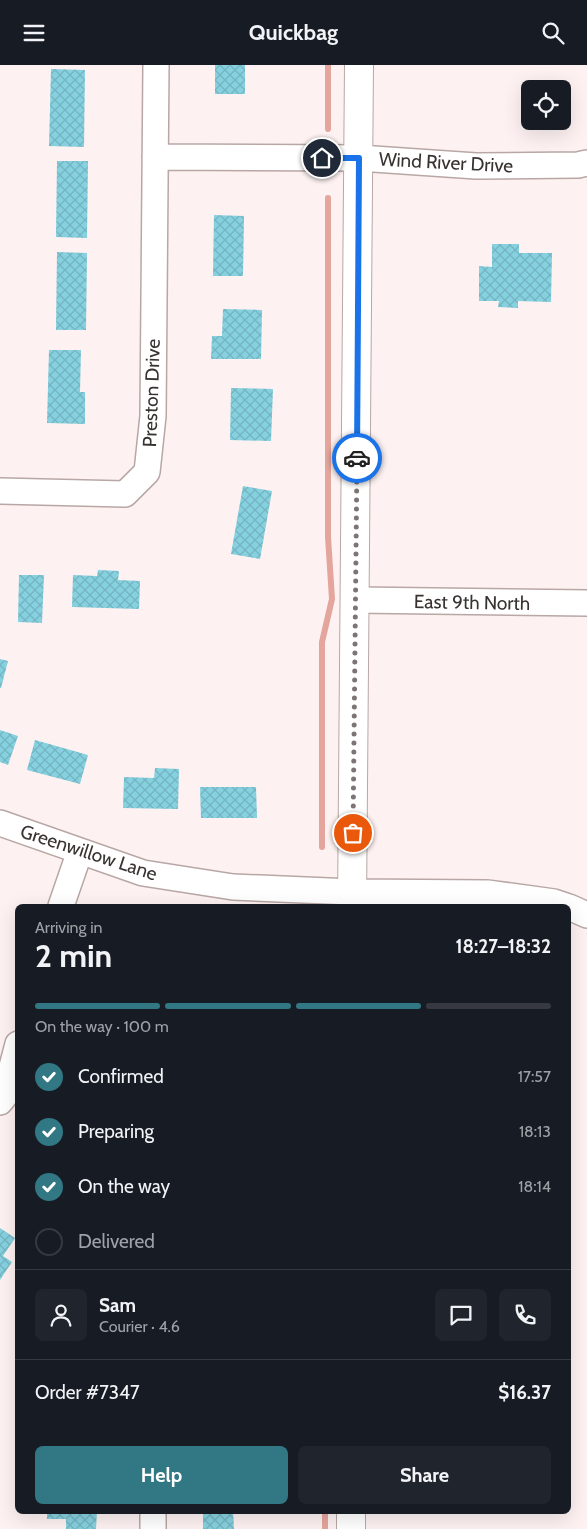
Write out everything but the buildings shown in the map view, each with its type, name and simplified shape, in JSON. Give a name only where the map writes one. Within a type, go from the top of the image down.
[{"type":"main road","points":[[352,899],[359,65]]},
{"type":"main road","points":[[351,1514],[351,1529]]},
{"type":"street","name":"Preston Drive","points":[[0,491],[125,494],[147,472],[153,416],[156,65]]},
{"type":"street","name":"Wind River Drive","points":[[155,157],[359,158],[476,166],[578,165],[587,163]]},
{"type":"street","name":"East 9th North","points":[[356,600],[587,603]]},
{"type":"street","name":"Greenwillow Lane","points":[[0,823],[143,873],[233,887],[352,899],[488,893],[559,904]]},
{"type":"street","points":[[62,904],[80,851]]},
{"type":"street","name":"Greenwillow Lane","points":[[571,909],[587,915]]},
{"type":"street","points":[[7,1100],[15,1059]]},
{"type":"street","points":[[153,1514],[153,1529]]},
{"type":"waterway","points":[[328,65],[328,129]]},
{"type":"waterway","points":[[322,847],[322,642],[332,599],[328,537],[328,198]]},
{"type":"waterway","points":[[325,1514],[325,1529]]},
{"type":"way so far","points":[[353,833],[357,458]]},
{"type":"route","points":[[322,158],[359,158],[357,458]]}]
